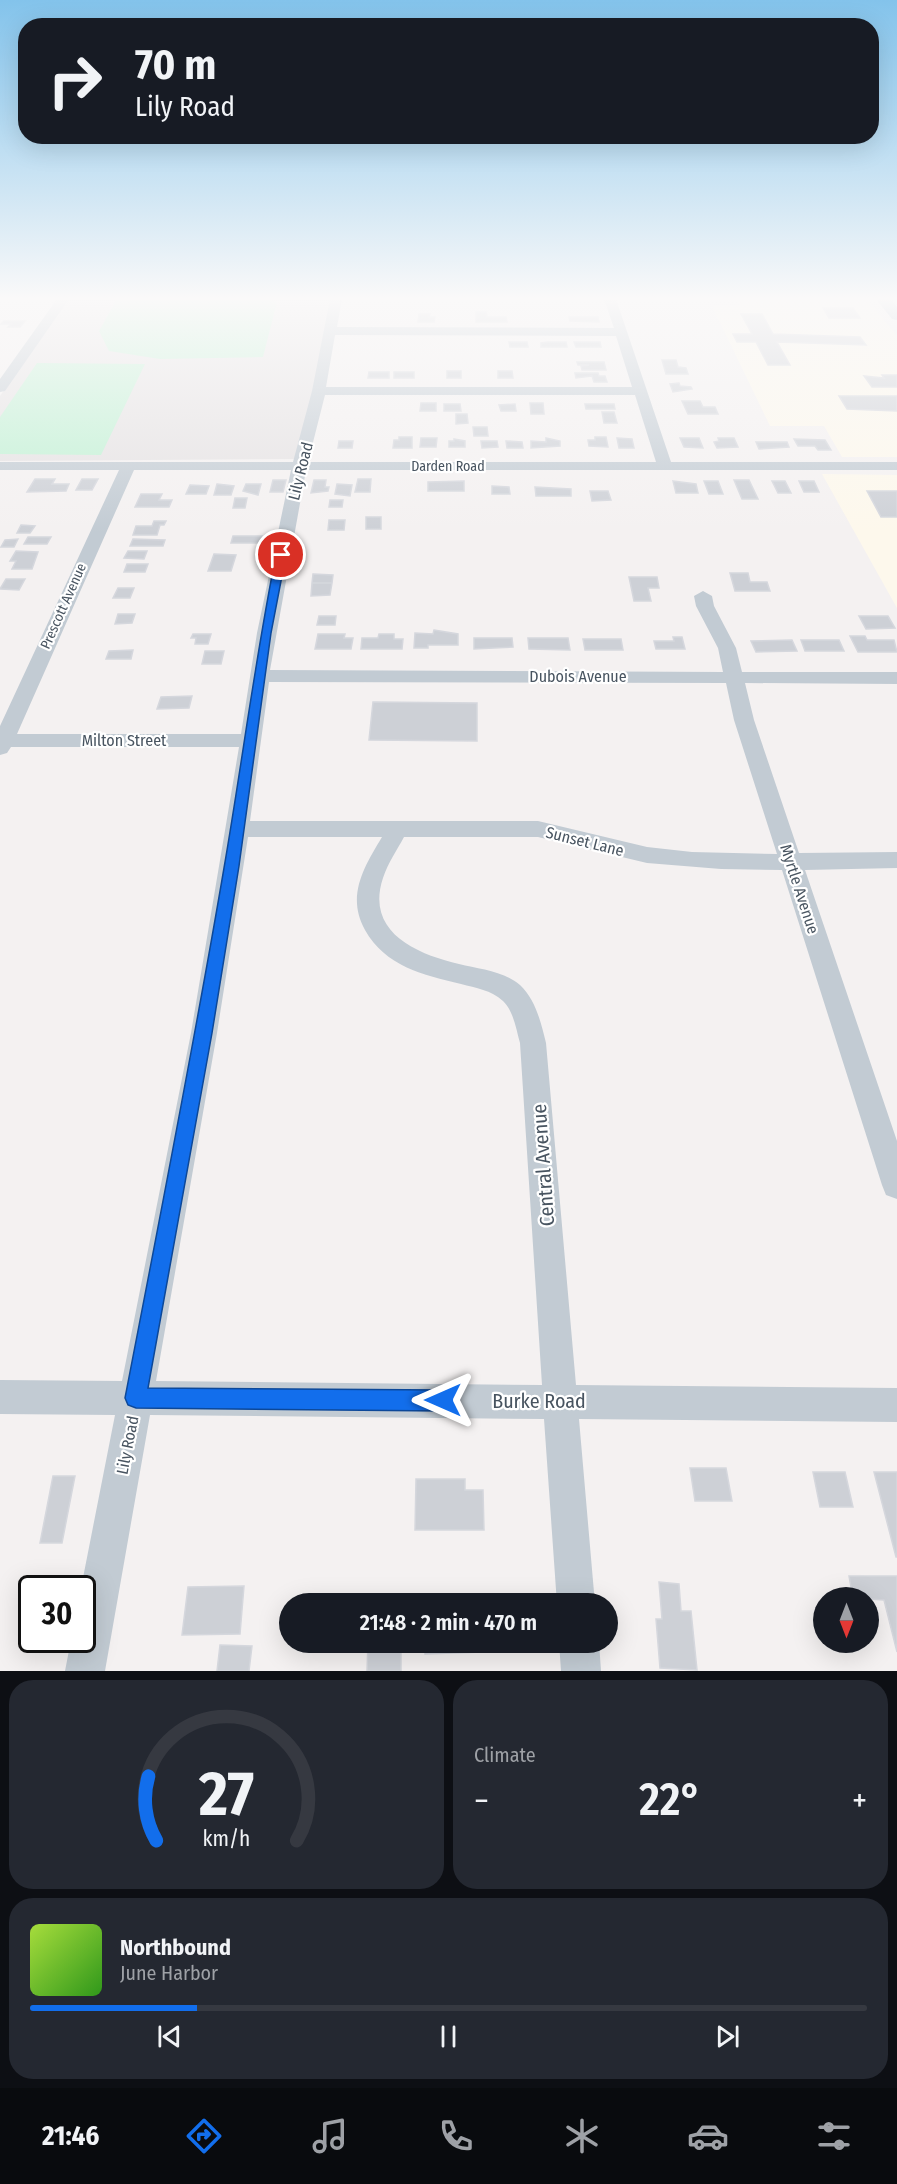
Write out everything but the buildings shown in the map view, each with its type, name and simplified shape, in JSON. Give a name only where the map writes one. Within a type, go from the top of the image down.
[{"type":"street","name":"Lily Road","points":[[85,1671],[204,1033],[237,829],[248,741],[274,588],[321,377]]},
{"type":"street","points":[[636,377],[665,466]]},
{"type":"street","points":[[319,391],[641,391]]},
{"type":"street","name":"Prescott Avenue","points":[[1,743],[129,465]]},
{"type":"street","name":"Darden Road","points":[[0,466],[897,466]]},
{"type":"street","name":"Myrtle Avenue","points":[[703,596],[705,606],[727,648],[736,677],[744,720],[897,1185]]},
{"type":"street","name":"Dubois Avenue","points":[[259,676],[897,678]]},
{"type":"street","name":"Milton Street","points":[[1,743],[248,741]]},
{"type":"street","name":"Sunset Lane","points":[[237,829],[538,829],[577,835],[632,852],[660,857],[696,860],[897,860]]},
{"type":"street","name":"Central Avenue","points":[[397,829],[372,876],[368,891],[369,918],[384,942],[397,953],[414,962],[491,982],[510,992],[522,1007],[528,1022],[537,1076],[575,1593]]},
{"type":"street","name":"Burke Road","points":[[0,1397],[897,1405]]},
{"type":"street","points":[[580,1653],[582,1671]]},
{"type":"shaded area","points":[[13,377],[316,377],[295,459],[0,461],[0,396]]},
{"type":"shaded area","points":[[746,377],[897,377],[897,457],[842,457],[824,426],[770,426]]},
{"type":"shaded area","points":[[822,474],[897,475],[897,608]]},
{"type":"green space","points":[[27,377],[139,377],[101,455],[0,454],[0,417]]},
{"type":"route","points":[[281,555],[248,741],[232,866],[204,1033],[136,1398],[443,1400]]}]
